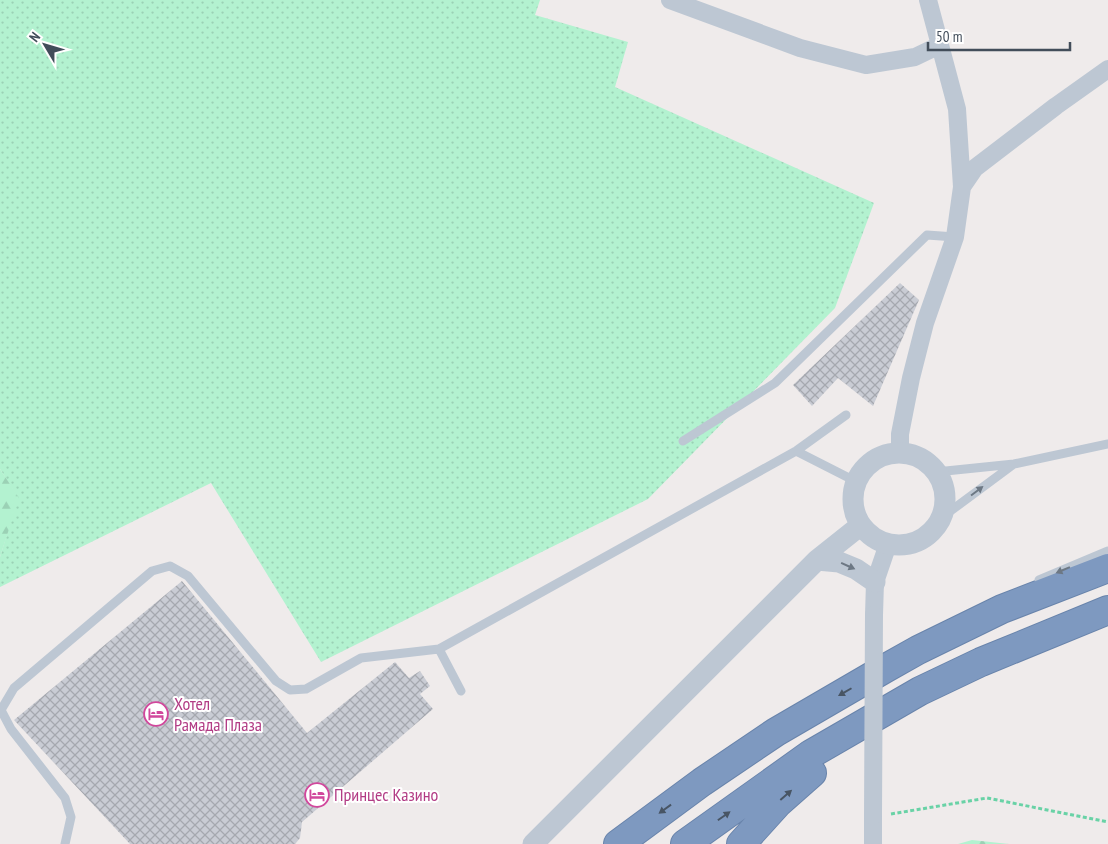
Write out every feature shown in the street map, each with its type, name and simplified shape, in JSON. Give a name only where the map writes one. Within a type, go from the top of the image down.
[{"type":"highway","points":[[618,844],[702,782],[776,732],[918,650],[1002,609],[1108,568]]},
{"type":"highway","points":[[685,844],[811,754],[920,691],[981,662],[1108,612]]},
{"type":"highway","points":[[741,844],[778,803],[825,762],[946,689],[1082,629],[1108,612]]},
{"type":"street","points":[[670,0],[800,48],[866,65],[916,57],[940,45]]},
{"type":"street","points":[[900,454],[900,434],[925,323],[955,238],[962,188],[957,109],[928,0]]},
{"type":"street","points":[[962,188],[975,168],[1108,69]]},
{"type":"street","points":[[900,454],[914,456],[927,462],[936,472],[943,487],[945,503],[941,518],[932,531],[919,540],[904,545],[888,544],[868,534],[856,515],[853,504],[857,482],[864,470],[874,461],[887,455],[900,454]]},
{"type":"street","points":[[533,844],[817,560],[861,525]]},
{"type":"street","points":[[873,844],[875,582],[888,544]]},
{"type":"street","points":[[817,560],[839,562],[856,569],[875,582]]},
{"type":"lane","points":[[683,441],[775,384],[927,235],[955,238]]},
{"type":"lane","points":[[65,844],[71,817],[65,798],[10,730],[1,710],[14,688],[152,571],[170,566],[188,576],[276,681],[290,690],[306,689],[361,658],[439,649],[796,451],[846,415]]},
{"type":"lane","points":[[936,472],[1014,464],[1108,444]]},
{"type":"lane","points":[[796,451],[857,482]]},
{"type":"lane","points":[[941,518],[1014,464]]},
{"type":"lane","points":[[1033,583],[1108,551]]},
{"type":"lane","points":[[918,650],[957,620]]},
{"type":"lane","points":[[439,649],[461,691]]},
{"type":"path","points":[[873,816],[987,798],[1108,822]]},
{"type":"green space","points":[[0,0],[540,0],[535,15],[628,42],[615,87],[874,203],[835,308],[648,499],[321,662],[211,483],[0,587],[0,557],[18,498],[0,469]]},
{"type":"green space","points":[[0,469],[19,498],[0,557]]},
{"type":"green space","points":[[972,840],[1009,844],[958,844]]},
{"type":"building","points":[[900,283],[919,300],[873,406],[838,378],[812,406],[793,385]]},
{"type":"building","name":"Хотел Рамада Плаза","points":[[182,581],[307,733],[395,662],[409,678],[420,671],[430,686],[420,694],[433,709],[302,822],[300,838],[295,844],[130,844],[14,720]]},
{"type":"place","name":"Хотел Рамада Плаза","points":[[156,714]]},
{"type":"place","name":"Принцес Казино","points":[[317,795]]}]
